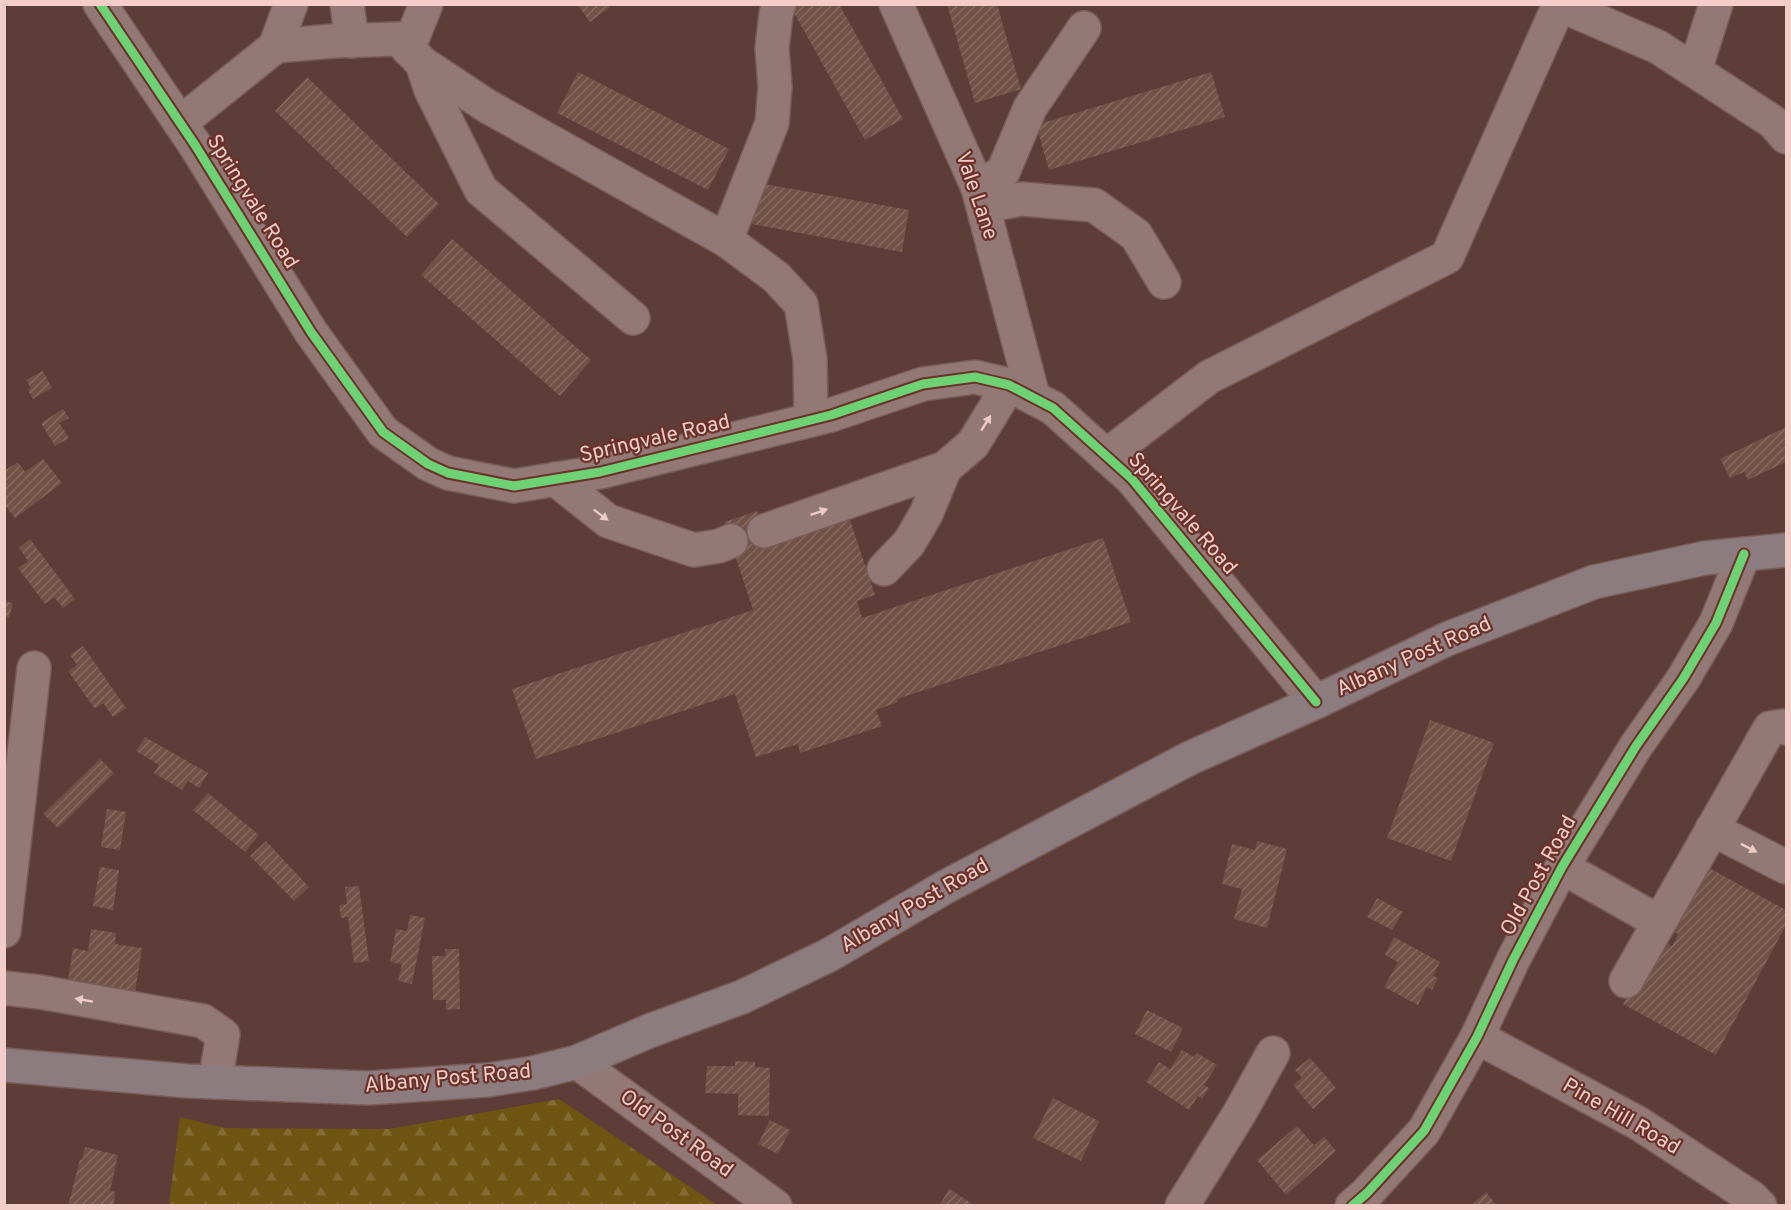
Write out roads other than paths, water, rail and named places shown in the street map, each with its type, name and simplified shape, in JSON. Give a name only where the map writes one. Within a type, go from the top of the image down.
[{"type":"main road","name":"Albany Post Road","points":[[4,1065],[215,1082],[368,1088],[511,1077],[577,1062],[649,1031],[742,997],[830,955],[947,886],[1190,758],[1316,702],[1447,639],[1594,582],[1705,558],[1786,550]]},
{"type":"street","name":"Springvale Road","points":[[100,4],[180,123],[311,332],[383,432],[428,464],[448,473],[514,486],[600,472],[831,415],[923,384],[975,377],[1021,391],[1053,408],[1132,479],[1316,702]]},
{"type":"street","points":[[180,123],[275,47],[291,4]]},
{"type":"street","points":[[348,4],[352,41]]},
{"type":"street","points":[[426,4],[415,56],[480,190],[633,318]]},
{"type":"street","points":[[726,240],[772,123],[775,87],[772,48],[779,4]]},
{"type":"street","name":"Vale Lane","points":[[896,4],[980,197],[1021,391]]},
{"type":"street","points":[[1695,70],[1716,4]]},
{"type":"street","points":[[1106,456],[1209,377],[1447,257],[1558,5],[1658,47],[1773,122],[1786,136]]},
{"type":"street","points":[[980,197],[1003,172],[1030,108],[1084,28]]},
{"type":"street","points":[[275,47],[399,39],[415,56],[487,106],[726,240],[776,277],[801,304],[810,359],[811,420]]},
{"type":"street","points":[[980,197],[1094,205],[1136,235],[1164,282]]},
{"type":"street","points":[[764,531],[945,468],[973,444],[1021,391]]},
{"type":"street","points":[[884,569],[909,543],[926,514],[945,468]]},
{"type":"street","points":[[555,479],[608,521],[694,550],[731,542]]},
{"type":"street","name":"Old Post Road","points":[[1352,1206],[1367,1193],[1424,1131],[1477,1037],[1513,960],[1562,867],[1636,746],[1683,679],[1716,623],[1744,554]]},
{"type":"street","points":[[4,932],[34,668]]},
{"type":"street","points":[[1626,981],[1712,829],[1778,728]]},
{"type":"street","points":[[1712,829],[1786,867]]},
{"type":"street","points":[[1562,867],[1659,922]]},
{"type":"street","points":[[4,988],[40,992],[203,1021],[223,1035],[215,1082]]},
{"type":"street","name":"Pine Hill Road","points":[[1477,1037],[1638,1123],[1751,1197],[1760,1206]]},
{"type":"street","points":[[1182,1206],[1239,1114],[1273,1053]]},
{"type":"street","name":"Old Post Road","points":[[577,1062],[775,1206]]}]
